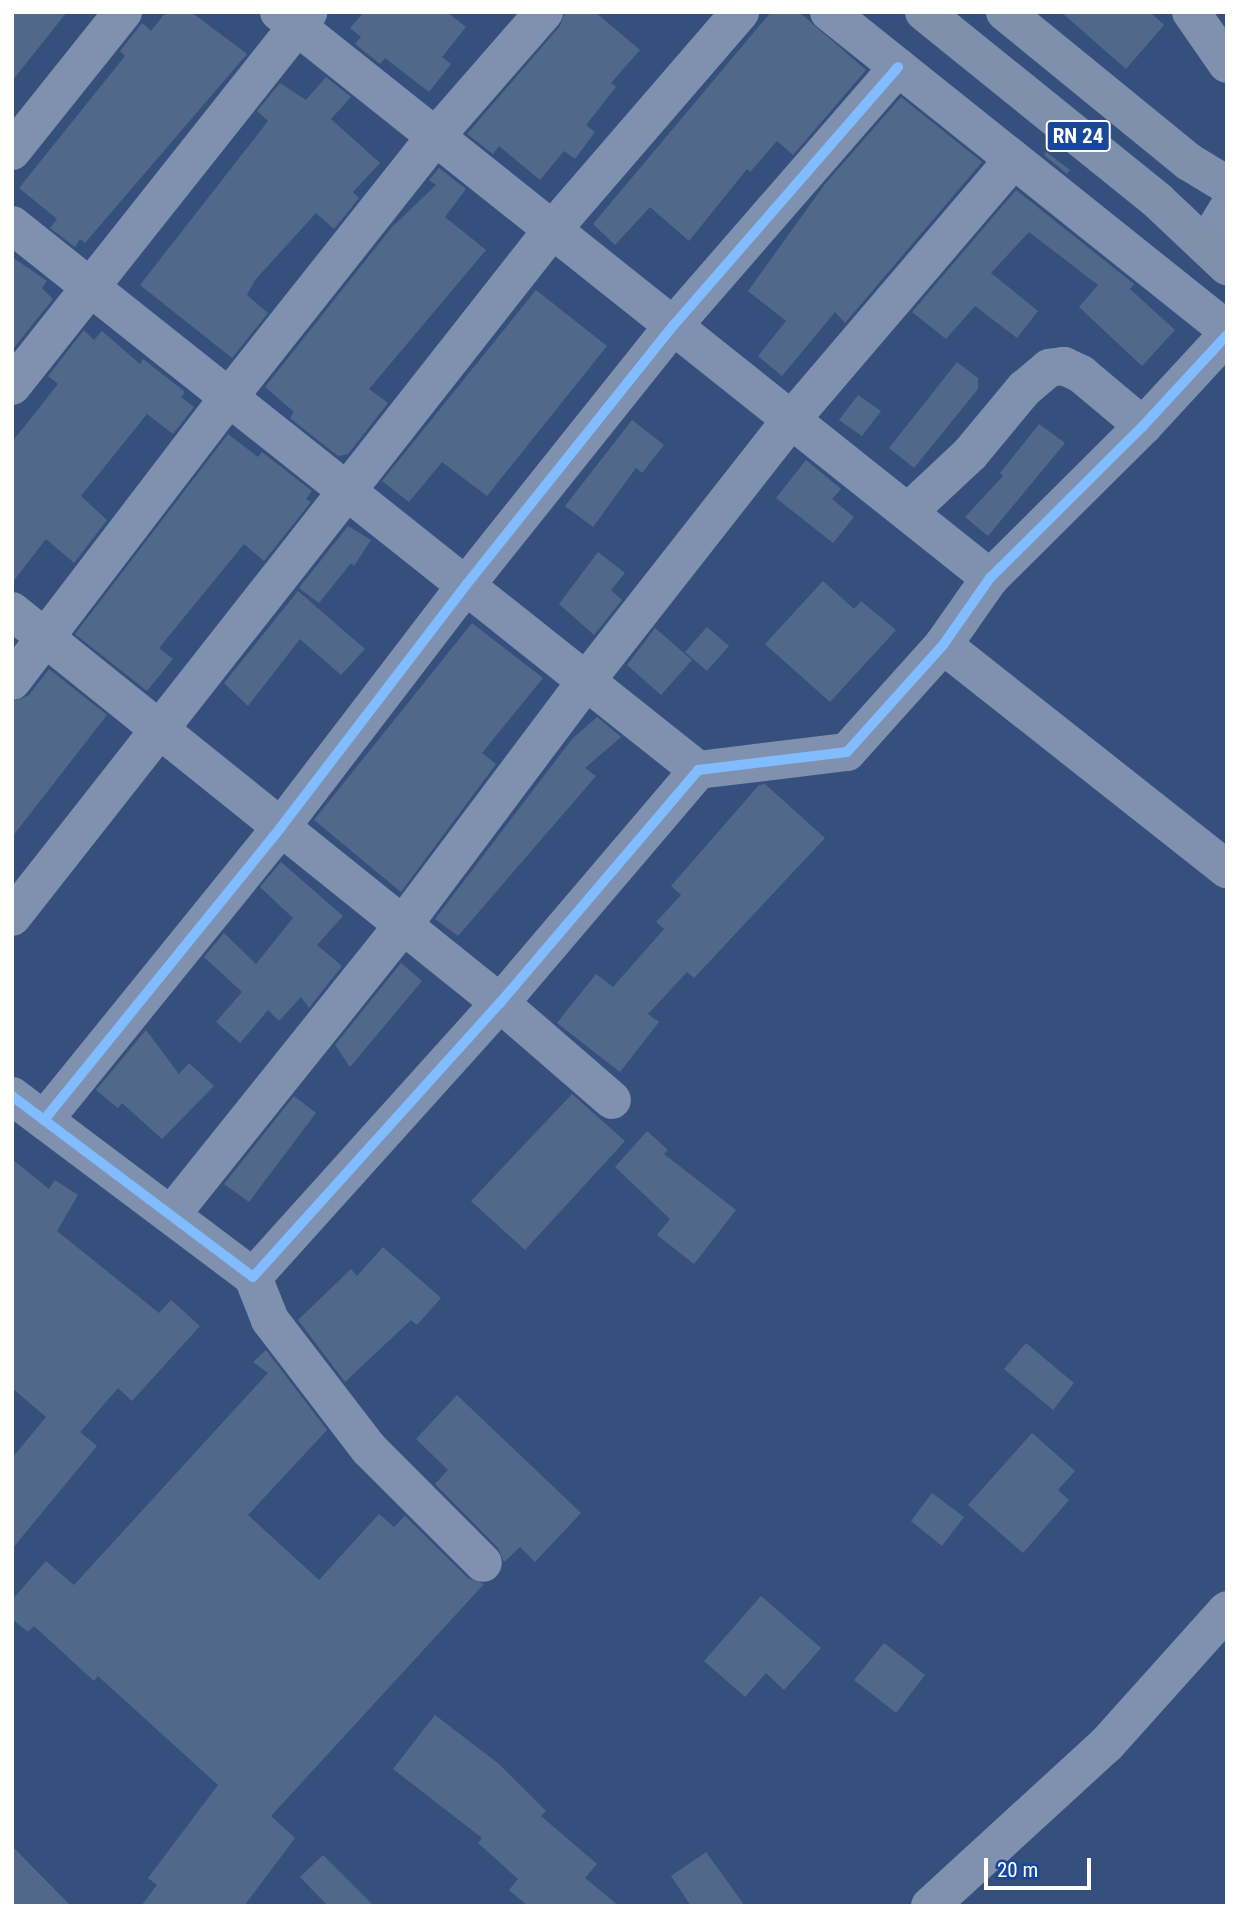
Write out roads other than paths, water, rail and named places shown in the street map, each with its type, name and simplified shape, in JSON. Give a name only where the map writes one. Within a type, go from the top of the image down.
[{"type":"highway","name":"RN 24","points":[[924,12],[1217,255]]},
{"type":"highway","name":"RN 24","points":[[1005,12],[1189,162],[1227,185]]},
{"type":"street","points":[[12,151],[123,12]]},
{"type":"street","points":[[12,681],[229,397],[435,137],[544,12]]},
{"type":"street","points":[[12,917],[162,731],[345,489],[552,230],[740,12]]},
{"type":"street","points":[[253,1277],[500,1003],[698,770],[847,751],[943,645],[990,578],[1143,426],[1227,332],[829,12]]},
{"type":"street","points":[[1191,12],[1227,64]]},
{"type":"street","points":[[12,386],[294,17],[435,137],[990,578]]},
{"type":"street","points":[[44,1120],[281,827],[466,585],[673,326],[898,67]]},
{"type":"street","points":[[172,1215],[403,925],[586,681],[791,419],[1013,160]]},
{"type":"street","points":[[1217,255],[1227,210]]},
{"type":"street","points":[[12,225],[698,770]]},
{"type":"street","points":[[908,512],[970,454],[1024,389],[1049,368],[1064,366],[1081,374],[1143,426]]},
{"type":"street","points":[[12,611],[500,1003],[612,1100]]},
{"type":"street","points":[[943,645],[1227,869]]},
{"type":"street","points":[[12,1096],[253,1277],[270,1321],[369,1449],[483,1563]]},
{"type":"street","points":[[930,1906],[1107,1745],[1227,1610]]}]
